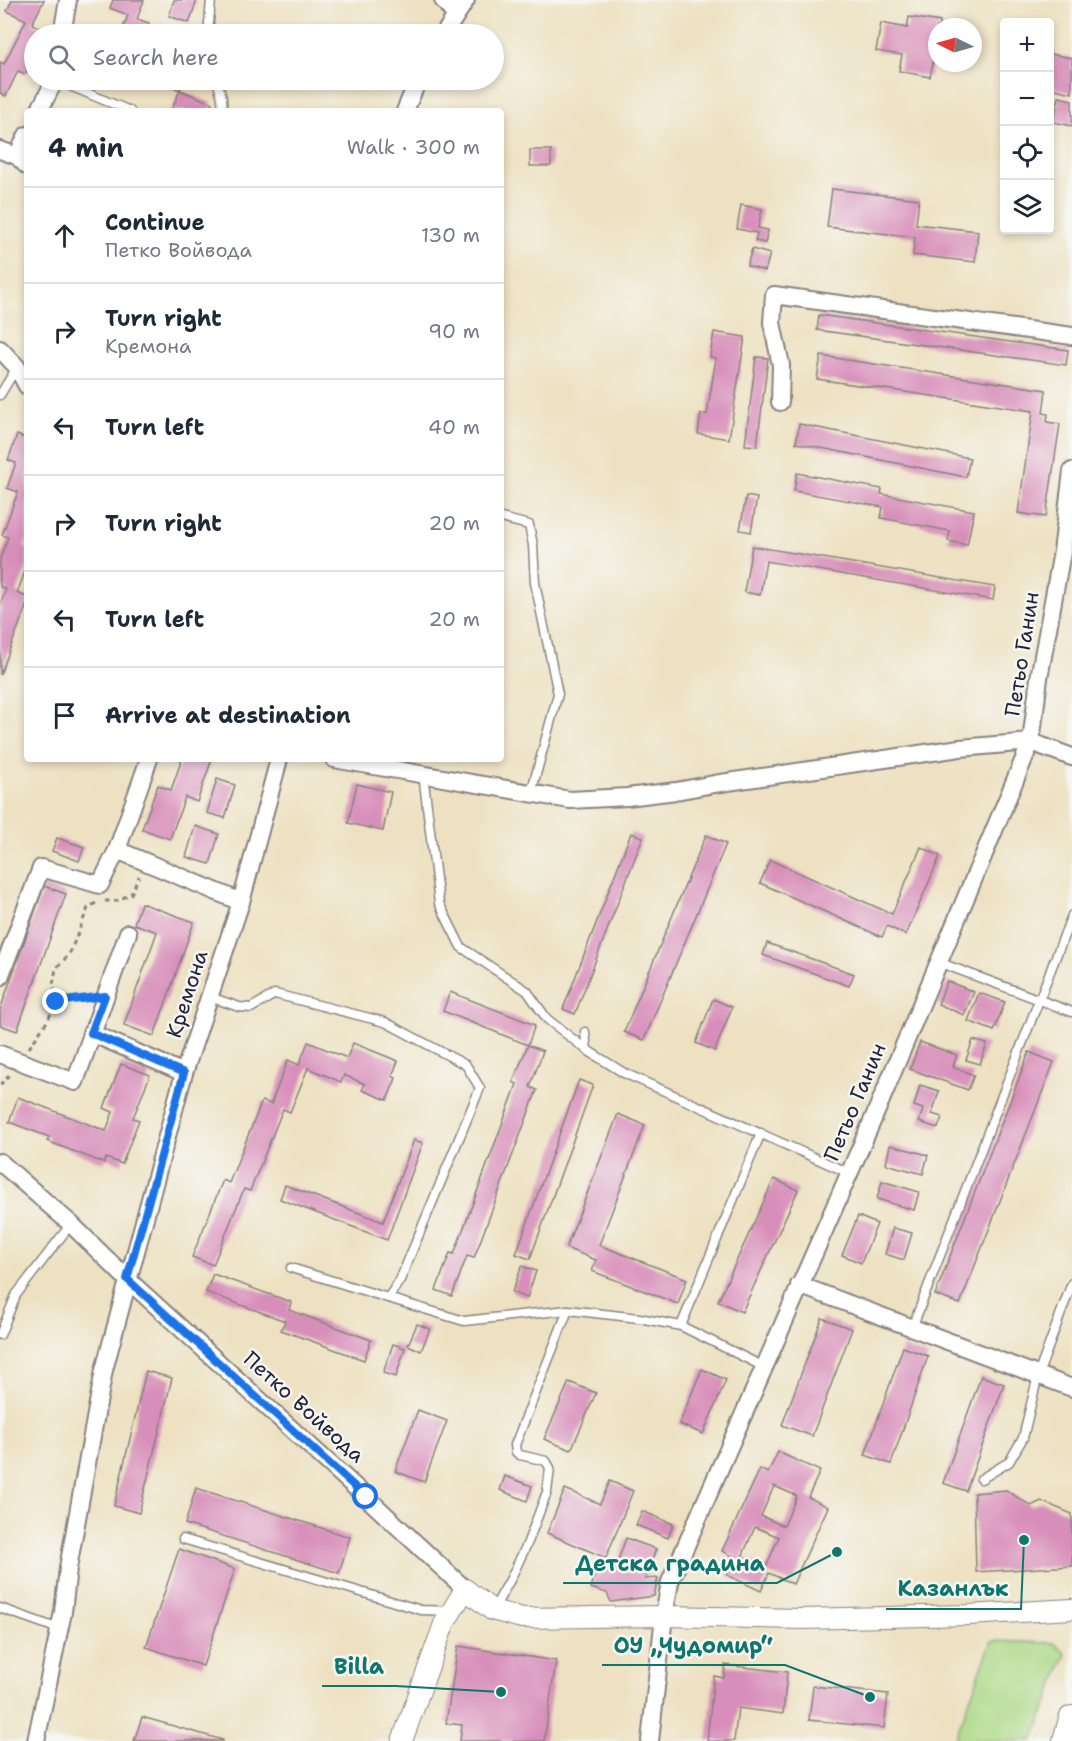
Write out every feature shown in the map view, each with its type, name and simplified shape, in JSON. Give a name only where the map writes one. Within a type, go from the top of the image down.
[{"type":"main road","points":[[1066,1741],[1072,1719]]},
{"type":"street","points":[[64,24],[68,0]]},
{"type":"street","points":[[443,0],[455,15]]},
{"type":"street","points":[[450,24],[466,0]]},
{"type":"street","points":[[41,108],[51,90]]},
{"type":"street","points":[[406,108],[414,90]]},
{"type":"street","points":[[0,150],[22,161]]},
{"type":"street","points":[[780,402],[781,365],[772,323],[774,295],[1072,336]]},
{"type":"street","points":[[0,349],[17,367],[24,380]]},
{"type":"street","name":"Петьо Ганин","points":[[650,1741],[670,1582],[874,1117],[1031,742],[1039,678],[1062,552],[1072,471]]},
{"type":"street","points":[[352,762],[570,800],[627,797],[676,791],[960,748],[1031,742],[1072,757]]},
{"type":"street","points":[[0,977],[41,868],[100,893],[148,762]]},
{"type":"street","name":"Кремона","points":[[36,1741],[63,1612],[68,1568],[104,1370],[184,1073],[241,902],[278,762]]},
{"type":"street","points":[[117,850],[241,902]]},
{"type":"street","points":[[0,1054],[75,1082],[128,933]]},
{"type":"street","points":[[91,1033],[184,1073]]},
{"type":"street","name":"Петко Войвода","points":[[0,1162],[71,1224],[127,1279],[465,1589],[492,1610],[522,1618],[802,1619],[968,1615],[1072,1609]]},
{"type":"street","points":[[800,1285],[1072,1388]]},
{"type":"street","points":[[402,1741],[444,1624],[465,1589]]},
{"type":"lane","points":[[209,24],[211,0]]},
{"type":"lane","points":[[80,90],[123,108]]},
{"type":"lane","points":[[220,90],[223,108]]},
{"type":"lane","points":[[0,395],[17,367]]},
{"type":"lane","points":[[504,519],[529,525],[533,545],[535,583],[558,694],[531,793]]},
{"type":"lane","points":[[423,774],[439,903],[461,947],[527,991],[547,1019],[587,1050],[624,1073],[849,1173]]},
{"type":"lane","points":[[912,1328],[1072,915]]},
{"type":"lane","points":[[938,962],[1072,1012]]},
{"type":"lane","points":[[210,997],[239,1007],[251,1008],[275,994],[385,1022],[466,1065],[480,1088],[400,1280],[388,1298]]},
{"type":"lane","points":[[585,1032],[587,1050]]},
{"type":"lane","points":[[681,1326],[761,1133]]},
{"type":"lane","points":[[0,1335],[16,1295],[71,1224]]},
{"type":"lane","points":[[291,1269],[464,1322],[568,1310],[639,1318],[681,1326],[764,1367]]},
{"type":"lane","points":[[981,1479],[1009,1462],[1023,1438],[1038,1375],[1072,1283]]},
{"type":"lane","points":[[492,1610],[510,1580],[528,1542],[547,1492],[550,1468],[546,1461],[520,1455],[516,1452],[515,1445],[568,1310]]},
{"type":"lane","points":[[183,1539],[421,1610],[452,1611]]},
{"type":"lane","points":[[0,1608],[59,1629]]},
{"type":"path","points":[[0,1085],[21,1061],[48,1020],[56,1002],[53,985],[56,968],[69,956],[88,908],[100,893],[116,901],[132,894],[145,862]]},
{"type":"path","points":[[56,1002],[105,996]]},
{"type":"green space","points":[[992,1641],[1054,1643],[1066,1654],[1033,1741],[954,1741]]},
{"type":"building","points":[[12,0],[44,0],[32,24],[24,24],[26,20],[7,11]]},
{"type":"building","points":[[113,0],[144,0],[137,19],[149,24],[125,24],[128,15],[110,8]]},
{"type":"building","points":[[174,0],[197,0],[189,23],[169,16]]},
{"type":"building","points":[[909,17],[928,20],[928,72],[931,72],[930,77],[899,71],[902,55],[876,51],[881,23],[907,28]]},
{"type":"building","points":[[24,24],[24,74],[18,71],[6,96],[0,93],[0,62],[4,64]]},
{"type":"building","points":[[1054,55],[1072,58],[1072,93],[1054,89]]},
{"type":"building","points":[[180,90],[212,103],[210,108],[172,108]]},
{"type":"building","points":[[1059,97],[1072,100],[1072,126],[1054,122]]},
{"type":"building","points":[[530,150],[551,150],[551,166],[530,166]]},
{"type":"building","points":[[832,189],[919,199],[916,224],[978,231],[975,262],[913,255],[915,237],[827,227]]},
{"type":"building","points":[[741,205],[762,209],[758,228],[768,230],[765,243],[755,241],[757,233],[737,229]]},
{"type":"building","points":[[752,249],[770,254],[765,271],[747,266]]},
{"type":"building","points":[[819,315],[1068,350],[1066,365],[817,330]]},
{"type":"building","points":[[714,332],[745,337],[729,439],[698,434],[701,414],[707,414],[716,358],[710,357]]},
{"type":"building","points":[[821,356],[1046,390],[1043,413],[1048,414],[1047,422],[1060,424],[1046,517],[1018,513],[1033,411],[817,379]]},
{"type":"building","points":[[756,357],[768,358],[757,446],[745,445]]},
{"type":"building","points":[[799,424],[970,458],[966,477],[796,443]]},
{"type":"building","points":[[17,435],[24,438],[24,574],[17,593],[24,596],[24,612],[0,675],[0,605],[6,589],[0,587],[0,559],[8,537],[2,535],[18,492],[7,488],[16,463],[8,460]]},
{"type":"building","points":[[797,473],[882,489],[881,494],[974,511],[967,545],[948,541],[950,531],[881,518],[883,507],[794,491]]},
{"type":"building","points":[[746,496],[757,498],[751,532],[740,530]]},
{"type":"building","points":[[752,546],[995,587],[993,600],[766,561],[760,595],[744,592]]},
{"type":"building","points":[[181,762],[211,762],[197,802],[185,797],[170,839],[142,829],[158,785],[171,790]]},
{"type":"building","points":[[217,779],[235,785],[225,818],[207,813]]},
{"type":"building","points":[[357,784],[391,792],[383,831],[348,823]]},
{"type":"building","points":[[195,826],[219,834],[210,864],[186,857]]},
{"type":"building","points":[[631,833],[643,837],[575,1014],[563,1009]]},
{"type":"building","points":[[706,835],[726,844],[644,1040],[624,1032]]},
{"type":"building","points":[[57,838],[84,847],[79,861],[52,851]]},
{"type":"building","points":[[921,847],[940,856],[906,935],[887,926],[882,937],[760,883],[770,860],[892,914]]},
{"type":"building","points":[[44,886],[66,894],[17,1031],[0,1025],[0,1010]]},
{"type":"building","points":[[141,903],[194,922],[154,1036],[124,1025],[157,932],[134,924]]},
{"type":"building","points":[[767,943],[854,974],[849,986],[763,955]]},
{"type":"building","points":[[947,981],[974,992],[964,1015],[938,1004]]},
{"type":"building","points":[[450,992],[535,1025],[528,1045],[443,1011]]},
{"type":"building","points":[[979,993],[1005,1002],[994,1031],[968,1021]]},
{"type":"building","points":[[713,999],[732,1007],[715,1051],[696,1043]]},
{"type":"building","points":[[973,1040],[987,1044],[980,1064],[966,1060]]},
{"type":"building","points":[[308,1042],[347,1058],[353,1043],[398,1061],[392,1076],[396,1078],[387,1100],[362,1090],[365,1084],[344,1075],[341,1082],[308,1068],[290,1112],[283,1109],[250,1191],[244,1189],[213,1265],[192,1257],[223,1180],[229,1183],[262,1101],[271,1104],[288,1060],[299,1065]]},
{"type":"building","points":[[920,1042],[957,1055],[953,1067],[974,1075],[968,1090],[910,1069]]},
{"type":"building","points":[[528,1045],[543,1051],[530,1087],[537,1090],[474,1258],[467,1256],[452,1296],[436,1290],[450,1253],[454,1254],[517,1084],[513,1082]]},
{"type":"building","points":[[1029,1052],[1054,1062],[960,1304],[935,1295]]},
{"type":"building","points":[[121,1064],[150,1075],[133,1118],[139,1120],[122,1164],[106,1158],[104,1163],[47,1141],[49,1137],[9,1122],[18,1097],[106,1131],[113,1112],[104,1108]]},
{"type":"building","points":[[579,1080],[593,1085],[530,1259],[516,1254]]},
{"type":"building","points":[[920,1085],[939,1091],[932,1114],[942,1117],[938,1128],[919,1122],[923,1109],[914,1106]]},
{"type":"building","points":[[618,1114],[645,1125],[599,1245],[687,1279],[678,1304],[592,1271],[596,1260],[566,1248]]},
{"type":"building","points":[[414,1140],[423,1143],[387,1240],[280,1199],[285,1185],[383,1222]]},
{"type":"building","points":[[890,1145],[928,1155],[923,1174],[886,1164]]},
{"type":"building","points":[[774,1179],[798,1190],[742,1312],[718,1301]]},
{"type":"building","points":[[882,1181],[919,1192],[914,1210],[877,1199]]},
{"type":"building","points":[[858,1216],[877,1224],[861,1263],[842,1255]]},
{"type":"building","points":[[893,1228],[912,1233],[904,1260],[885,1254]]},
{"type":"building","points":[[522,1266],[536,1271],[527,1298],[512,1292]]},
{"type":"building","points":[[213,1274],[291,1302],[289,1310],[371,1340],[364,1360],[281,1330],[285,1321],[206,1292]]},
{"type":"building","points":[[822,1318],[852,1329],[812,1436],[782,1425]]},
{"type":"building","points":[[417,1324],[430,1329],[421,1351],[408,1345]]},
{"type":"building","points":[[393,1344],[405,1348],[396,1377],[383,1373]]},
{"type":"building","points":[[903,1347],[928,1356],[891,1464],[865,1455]]},
{"type":"building","points":[[702,1369],[726,1380],[703,1434],[679,1424]]},
{"type":"building","points":[[146,1371],[172,1378],[139,1513],[114,1506]]},
{"type":"building","points":[[981,1376],[1004,1384],[966,1491],[943,1483]]},
{"type":"building","points":[[569,1382],[596,1393],[571,1450],[544,1439]]},
{"type":"building","points":[[418,1410],[447,1421],[424,1482],[395,1471]]},
{"type":"building","points":[[778,1452],[820,1471],[808,1497],[828,1507],[793,1584],[769,1573],[761,1591],[727,1575],[735,1557],[722,1551],[760,1469],[768,1473]],"holes":[[[774,1486],[797,1496],[784,1526],[761,1516]],[[755,1527],[779,1537],[766,1567],[742,1557]]]},
{"type":"building","points":[[505,1476],[532,1486],[527,1501],[500,1490]]},
{"type":"building","points":[[610,1481],[633,1491],[606,1558],[547,1533],[565,1489],[600,1504]]},
{"type":"building","points":[[196,1488],[350,1537],[339,1573],[185,1524]]},
{"type":"building","points":[[1006,1490],[1031,1506],[1041,1501],[1072,1514],[1072,1566],[976,1572],[974,1493]]},
{"type":"building","points":[[642,1511],[673,1524],[668,1538],[636,1525]]},
{"type":"building","points":[[626,1538],[656,1549],[645,1579],[658,1578],[654,1596],[611,1602],[607,1593],[591,1588],[598,1564],[615,1569]]},
{"type":"building","points":[[179,1549],[235,1569],[203,1666],[146,1647]]},
{"type":"building","points":[[458,1646],[556,1661],[544,1741],[460,1741],[462,1725],[446,1723]]},
{"type":"building","points":[[725,1665],[787,1672],[783,1714],[738,1708],[734,1741],[707,1741],[714,1676],[724,1678]]},
{"type":"building","points":[[813,1686],[888,1694],[884,1728],[809,1720]]},
{"type":"building","points":[[142,1717],[223,1740],[223,1741],[134,1741]]},
{"type":"place","name":"Казанлък","points":[[1024,1540]]},
{"type":"place","name":"Детска градина","points":[[837,1552]]},
{"type":"place","name":"Billa","points":[[501,1692]]},
{"type":"place","name":"ОУ „Чудомир“","points":[[870,1697]]},
{"type":"route","points":[[56,1002],[105,996],[91,1033],[184,1073],[127,1279],[366,1497]]}]
